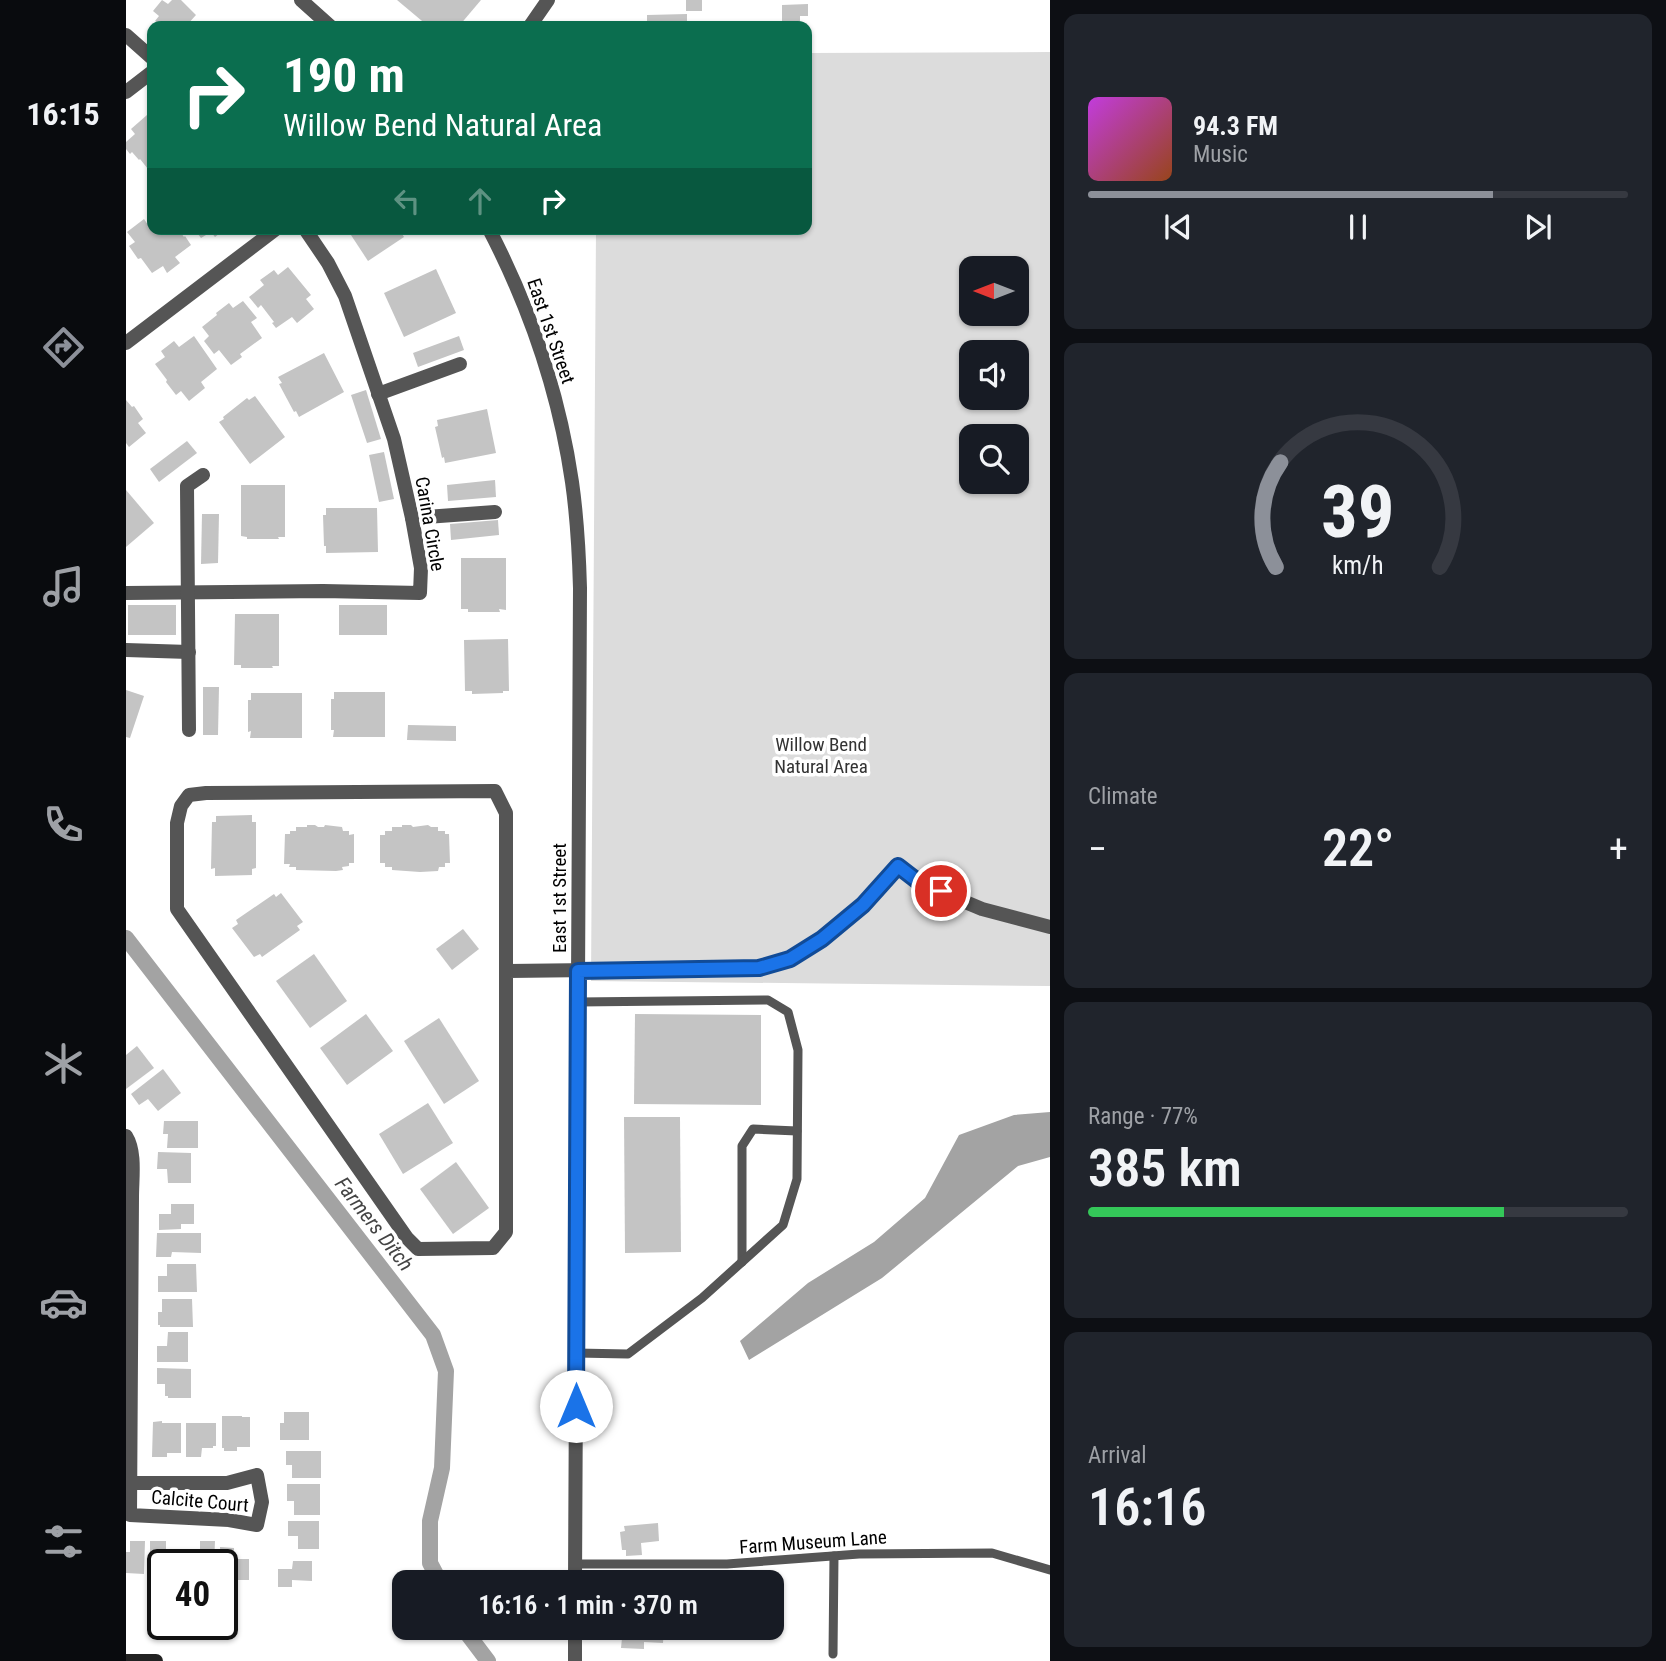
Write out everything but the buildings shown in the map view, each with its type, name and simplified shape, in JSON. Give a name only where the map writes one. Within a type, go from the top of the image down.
[{"type":"main road","points":[[126,1661],[156,1661]]},
{"type":"street","points":[[301,0],[324,21]]},
{"type":"street","points":[[533,21],[548,0]]},
{"type":"street","points":[[126,35],[147,54]]},
{"type":"street","points":[[126,92],[147,76]]},
{"type":"street","points":[[126,342],[268,235]]},
{"type":"street","name":"Carina Circle","points":[[126,593],[420,593],[421,568],[394,439],[345,296],[328,263],[309,235]]},
{"type":"street","name":"East 1st Street","points":[[492,235],[513,279],[550,378],[572,482],[578,535],[580,588],[575,1570]]},
{"type":"street","points":[[378,394],[460,364]]},
{"type":"street","points":[[189,730],[187,486],[203,475]]},
{"type":"street","points":[[412,518],[495,512]]},
{"type":"street","points":[[126,650],[189,652]]},
{"type":"street","points":[[495,791],[506,813],[506,971],[506,1232],[493,1248],[418,1249],[407,1238],[177,909],[177,823],[181,806],[189,795],[205,793],[495,791]]},
{"type":"street","points":[[506,971],[759,968],[790,959],[822,939],[863,905],[898,866],[920,883],[982,909],[1050,927]]},
{"type":"street","points":[[126,1136],[132,1157],[128,1432],[131,1483]]},
{"type":"street","name":"Calcite Court","points":[[257,1475],[262,1502],[257,1525],[229,1520],[130,1515],[131,1483],[227,1483],[257,1475]]},
{"type":"street","points":[[575,1640],[575,1661]]},
{"type":"lane","points":[[576,1353],[628,1354],[702,1298],[783,1225],[797,1179],[797,1050],[788,1013],[768,1000],[578,1002]]},
{"type":"lane","points":[[742,1262],[742,1146],[753,1129],[797,1131]]},
{"type":"lane","name":"Farm Museum Lane","points":[[575,1564],[727,1564],[859,1554],[992,1553],[1050,1570]]},
{"type":"lane","points":[[833,1654],[834,1556]]},
{"type":"green space","name":"Willow Bend Natural Area","points":[[1050,52],[1050,986],[591,981],[596,235],[812,235],[812,53]]},
{"type":"shaded area","points":[[1050,1112],[1050,1157],[1018,1166],[882,1278],[749,1360],[740,1341],[808,1283],[874,1242],[925,1198],[959,1135],[1014,1115]]},
{"type":"waterway","name":"Farmers Ditch","points":[[126,938],[433,1335],[446,1371],[442,1468],[430,1521],[430,1563],[434,1570]]},
{"type":"waterway","name":"Farmers Ditch","points":[[472,1640],[488,1661]]},
{"type":"route","points":[[576,1406],[578,971],[759,968],[790,959],[822,939],[863,905],[898,866],[920,883],[941,891]]}]
